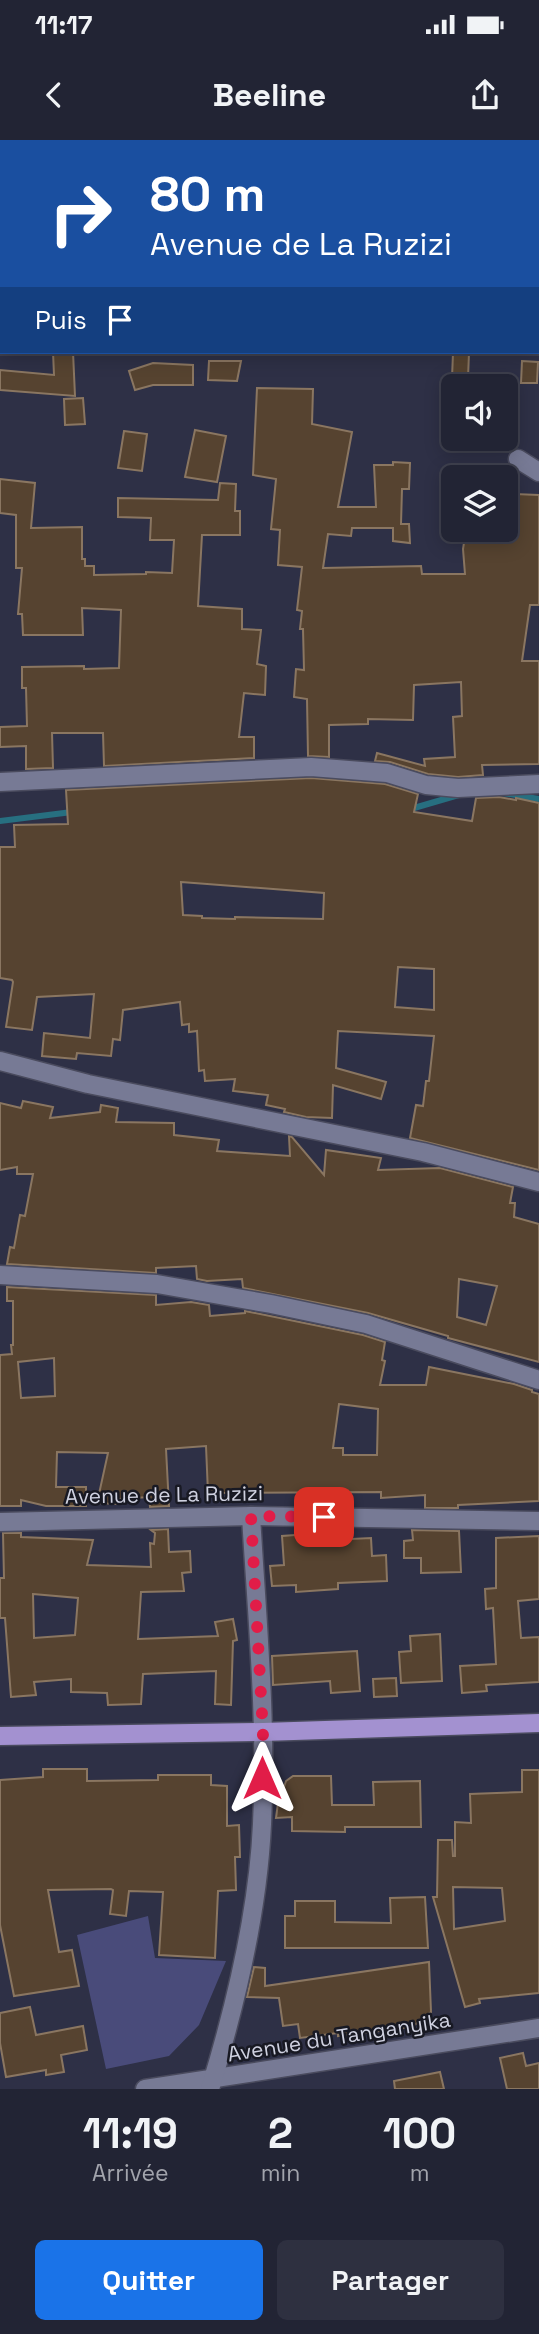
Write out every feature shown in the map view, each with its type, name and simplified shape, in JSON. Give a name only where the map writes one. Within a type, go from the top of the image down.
[{"type":"main road","points":[[0,1736],[263,1732],[539,1723]]},
{"type":"street","points":[[518,460],[539,472]]},
{"type":"street","points":[[0,782],[311,767],[387,773],[426,785],[458,788],[539,784]]},
{"type":"street","points":[[0,1061],[88,1084],[424,1152],[539,1182]]},
{"type":"street","points":[[0,1275],[157,1284],[271,1304],[366,1324],[539,1380]]},
{"type":"street","points":[[211,2084],[242,1969],[258,1876],[262,1824],[263,1732],[251,1516]]},
{"type":"street","name":"Avenue de La Ruzizi","points":[[0,1522],[251,1516],[539,1521]]},
{"type":"street","name":"Avenue du Tanganyika","points":[[145,2089],[211,2084],[539,2028]]},
{"type":"shaded area","points":[[148,1916],[155,1958],[226,1961],[199,2025],[169,2056],[106,2069],[77,1935]]},
{"type":"building","points":[[53,354],[73,354],[75,396],[0,390],[0,370],[54,375]]},
{"type":"building","points":[[453,354],[469,354],[468,374],[452,374]]},
{"type":"building","points":[[209,361],[241,361],[237,381],[208,380]]},
{"type":"building","points":[[522,361],[538,362],[537,383],[521,383]]},
{"type":"building","points":[[153,363],[193,365],[193,385],[153,385],[135,390],[129,371]]},
{"type":"building","points":[[257,388],[313,389],[312,424],[352,432],[338,507],[376,507],[374,465],[410,463],[409,489],[402,489],[401,524],[409,524],[410,543],[393,541],[393,528],[352,528],[351,536],[328,534],[323,568],[421,566],[422,574],[465,574],[464,542],[518,542],[518,494],[539,495],[539,605],[530,605],[522,661],[539,661],[539,764],[482,765],[483,775],[458,777],[428,774],[390,762],[375,761],[377,753],[425,766],[424,759],[455,757],[453,717],[462,716],[461,682],[414,685],[413,720],[368,719],[368,724],[329,725],[329,757],[308,756],[307,699],[294,697],[296,669],[304,670],[303,629],[300,629],[302,611],[297,610],[302,567],[278,565],[280,530],[271,529],[276,479],[253,475]]},
{"type":"building","points":[[83,398],[85,424],[65,425],[64,399]]},
{"type":"building","points":[[195,430],[226,436],[217,482],[185,477]]},
{"type":"building","points":[[124,431],[147,434],[142,471],[118,468]]},
{"type":"building","points":[[0,479],[35,483],[31,528],[82,527],[82,559],[85,559],[85,566],[94,566],[94,575],[172,573],[174,540],[150,540],[151,518],[118,517],[118,498],[218,500],[220,483],[236,484],[235,511],[240,511],[240,535],[202,535],[198,606],[242,609],[242,629],[261,630],[257,664],[266,666],[265,695],[244,693],[239,737],[254,737],[254,758],[104,766],[103,733],[52,733],[53,768],[26,769],[26,746],[0,747],[0,727],[27,726],[26,688],[22,688],[22,667],[119,668],[121,610],[82,608],[83,635],[23,635],[22,614],[18,614],[22,568],[16,568],[16,515],[0,513]]},
{"type":"building","points":[[311,778],[385,784],[418,794],[414,812],[472,821],[476,798],[516,798],[539,803],[539,1170],[410,1138],[416,1105],[423,1106],[426,1081],[429,1081],[434,1036],[338,1031],[336,1068],[386,1082],[381,1099],[333,1085],[332,1118],[306,1117],[266,1105],[268,1095],[233,1091],[235,1079],[205,1081],[204,1070],[199,1071],[197,1031],[189,1032],[189,1024],[182,1025],[180,1002],[123,1010],[120,1040],[113,1039],[111,1056],[77,1053],[76,1059],[42,1056],[44,1033],[90,1038],[94,994],[37,997],[32,1030],[6,1027],[13,982],[0,978],[0,847],[15,847],[14,825],[68,824],[66,790]],"holes":[[[181,882],[324,893],[323,919],[235,919],[183,915]],[[398,967],[434,969],[434,1010],[395,1007]]]},
{"type":"building","points":[[23,1101],[53,1107],[50,1118],[100,1112],[101,1105],[118,1108],[116,1122],[174,1123],[174,1135],[219,1140],[217,1151],[290,1156],[289,1136],[324,1175],[326,1150],[381,1158],[378,1170],[440,1168],[513,1187],[510,1203],[515,1203],[514,1217],[539,1224],[539,1362],[368,1313],[243,1288],[242,1279],[197,1279],[196,1266],[156,1268],[156,1273],[7,1264],[10,1247],[14,1248],[20,1215],[25,1216],[33,1174],[17,1174],[17,1167],[0,1170],[0,1103],[21,1108]],"holes":[[[459,1279],[497,1286],[486,1325],[457,1317]]]},
{"type":"building","points":[[7,1287],[156,1295],[156,1305],[191,1302],[209,1305],[210,1316],[245,1311],[385,1342],[382,1360],[385,1361],[380,1385],[426,1385],[429,1367],[532,1390],[539,1394],[539,1501],[425,1508],[425,1495],[381,1498],[381,1492],[208,1493],[206,1446],[166,1449],[169,1506],[150,1507],[149,1497],[119,1499],[118,1504],[97,1503],[108,1453],[57,1452],[56,1487],[86,1487],[86,1506],[46,1506],[21,1500],[21,1506],[0,1506],[0,1355],[12,1354],[13,1345],[13,1301],[7,1301]],"holes":[[[54,1358],[55,1396],[21,1398],[18,1362]],[[339,1404],[378,1409],[377,1455],[343,1455],[343,1448],[333,1448]]]},
{"type":"building","points":[[168,1529],[169,1552],[190,1551],[191,1572],[182,1573],[184,1591],[141,1592],[138,1639],[218,1636],[215,1622],[233,1619],[237,1640],[233,1641],[231,1705],[215,1704],[216,1671],[143,1674],[141,1704],[108,1705],[107,1693],[71,1692],[71,1679],[34,1682],[36,1695],[11,1697],[5,1618],[0,1618],[0,1578],[4,1578],[3,1533],[21,1533],[21,1537],[93,1540],[87,1565],[151,1567],[150,1543],[154,1544],[155,1533],[151,1530]],"holes":[[[33,1594],[78,1598],[75,1635],[34,1638]]]},
{"type":"building","points":[[412,1530],[459,1531],[461,1572],[421,1573],[421,1558],[404,1558],[404,1541],[413,1540]]},
{"type":"building","points":[[309,1534],[309,1541],[371,1538],[372,1556],[386,1555],[387,1581],[338,1583],[338,1589],[296,1592],[296,1585],[272,1586],[270,1566],[284,1565],[282,1536]]},
{"type":"building","points":[[539,1536],[539,1599],[518,1601],[521,1638],[539,1637],[539,1682],[486,1685],[487,1691],[462,1693],[460,1666],[496,1664],[493,1608],[486,1609],[485,1589],[496,1588],[496,1538]]},
{"type":"building","points":[[440,1634],[442,1681],[401,1683],[399,1652],[411,1651],[410,1636]]},
{"type":"building","points":[[357,1651],[360,1691],[331,1693],[330,1681],[273,1685],[272,1656]]},
{"type":"building","points":[[396,1678],[397,1696],[374,1697],[373,1679]]},
{"type":"building","points":[[43,1769],[87,1769],[87,1781],[158,1780],[158,1775],[211,1775],[211,1785],[227,1786],[227,1826],[239,1825],[240,1857],[235,1857],[236,1890],[218,1891],[215,1958],[159,1955],[163,1892],[129,1891],[126,1916],[110,1914],[111,1889],[48,1890],[59,1952],[72,1950],[79,1986],[14,1996],[0,1925],[0,1780],[43,1777]]},
{"type":"building","points":[[522,1770],[539,1770],[539,1993],[479,1999],[480,2003],[465,2007],[433,1897],[437,1897],[438,1840],[452,1840],[455,1856],[455,1822],[471,1823],[470,1794],[522,1792]],"holes":[[[453,1887],[502,1888],[505,1921],[454,1929]]]},
{"type":"building","points":[[293,1776],[331,1776],[332,1805],[374,1805],[373,1782],[420,1781],[421,1827],[345,1827],[345,1832],[292,1831],[292,1817],[276,1818],[286,1781]]},
{"type":"building","points":[[425,1897],[428,1948],[285,1948],[285,1916],[295,1916],[295,1901],[335,1901],[335,1922],[391,1923],[390,1898]]},
{"type":"building","points":[[429,1962],[431,2012],[412,2027],[300,2038],[298,2024],[283,2026],[279,1998],[247,1997],[254,1967],[265,1968],[265,1986]]},
{"type":"building","points":[[30,2007],[36,2035],[83,2026],[87,2050],[61,2055],[64,2072],[46,2075],[46,2070],[6,2077],[0,2043],[0,2013]]},
{"type":"building","points":[[523,2053],[526,2066],[539,2063],[539,2089],[507,2089],[500,2058]]},
{"type":"building","points":[[440,2072],[444,2089],[395,2089],[394,2081]]},
{"type":"waterway","points":[[503,793],[539,799]]},
{"type":"waterway","points":[[408,807],[414,808],[462,794]]},
{"type":"waterway","points":[[0,821],[72,812]]},
{"type":"route","points":[[262,1778],[263,1732],[251,1516],[324,1517]]}]
